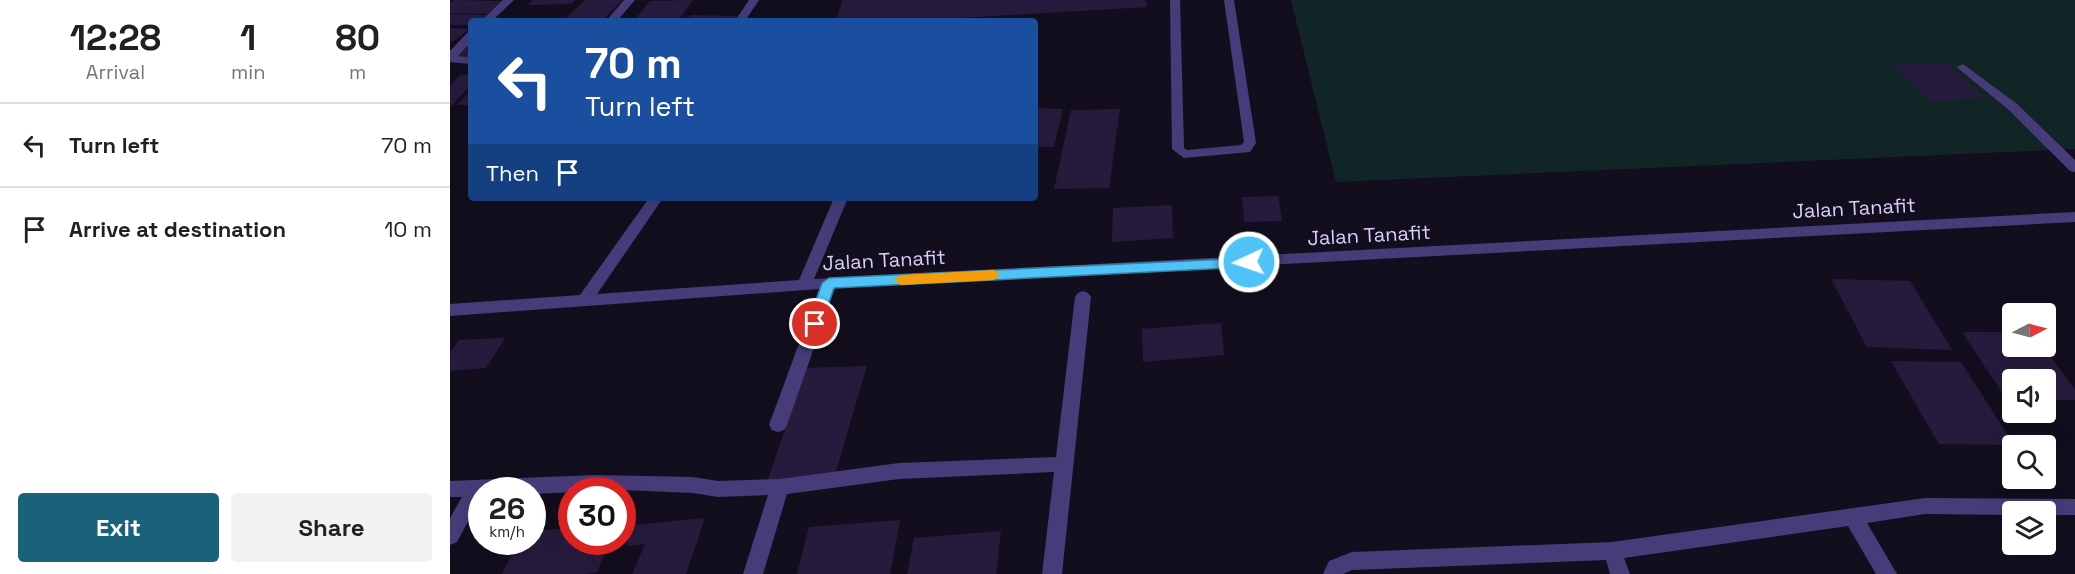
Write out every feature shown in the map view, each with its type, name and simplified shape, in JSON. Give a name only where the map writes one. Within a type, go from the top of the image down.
[{"type":"street","points":[[489,18],[509,0]]},
{"type":"street","points":[[614,18],[630,0]]},
{"type":"street","points":[[742,18],[754,0]]},
{"type":"street","points":[[1175,0],[1178,149],[1184,154],[1245,149],[1250,143],[1229,0]]},
{"type":"street","points":[[468,38],[452,56],[452,60],[468,61]]},
{"type":"street","points":[[1963,67],[2013,107],[2075,168]]},
{"type":"street","points":[[585,300],[654,201]]},
{"type":"street","points":[[804,285],[840,201]]},
{"type":"street","name":"Jalan Tanafit","points":[[450,310],[829,283],[1084,272],[2075,217]]},
{"type":"street","points":[[778,426],[829,283]]},
{"type":"street","points":[[1052,574],[1083,297]]},
{"type":"street","points":[[546,486],[596,483],[693,484],[718,489],[780,486],[899,471],[1064,464]]},
{"type":"street","points":[[753,574],[780,486]]},
{"type":"street","points":[[450,489],[468,489]]},
{"type":"street","points":[[450,536],[468,503]]},
{"type":"street","points":[[1333,574],[1336,567],[1352,561],[1612,551],[1925,506],[2075,507]]},
{"type":"street","points":[[1852,515],[1887,574]]},
{"type":"street","points":[[1612,551],[1620,574]]},
{"type":"green space","points":[[1291,0],[2075,0],[2075,149],[1336,182]]},
{"type":"building","points":[[454,0],[503,1],[488,14],[450,13],[450,4]]},
{"type":"building","points":[[533,0],[575,0],[571,4],[528,5]]},
{"type":"building","points":[[585,0],[622,0],[605,18],[566,18]]},
{"type":"building","points":[[693,0],[680,18],[636,18],[650,1]]},
{"type":"building","points":[[843,0],[1146,0],[1147,7],[961,18],[836,18]]},
{"type":"building","points":[[450,14],[488,15],[484,18],[468,18],[468,25],[450,25]]},
{"type":"building","points":[[691,15],[738,16],[736,18],[688,18]]},
{"type":"building","points":[[450,28],[468,29],[454,41],[450,41]]},
{"type":"building","points":[[468,45],[468,58],[454,58]]},
{"type":"building","points":[[1944,62],[1983,97],[1932,102],[1894,66]]},
{"type":"building","points":[[460,75],[468,75],[468,88],[450,107],[450,86]]},
{"type":"building","points":[[468,94],[468,105],[457,105]]},
{"type":"building","points":[[1038,108],[1063,109],[1054,147],[1038,147]]},
{"type":"building","points":[[1120,109],[1109,188],[1054,189],[1071,110]]},
{"type":"building","points":[[1278,196],[1282,221],[1244,222],[1242,197]]},
{"type":"building","points":[[1172,205],[1173,238],[1112,242],[1113,208]]},
{"type":"building","points":[[1831,279],[1910,281],[1952,350],[1867,347]]},
{"type":"building","points":[[1221,323],[1224,355],[1143,362],[1142,329]]},
{"type":"building","points":[[1962,332],[2002,332],[2002,357],[2051,357],[2075,390],[2075,400],[2056,400],[2056,369],[2002,369],[2002,392]]},
{"type":"building","points":[[505,338],[486,368],[450,371],[450,353],[459,340]]},
{"type":"building","points":[[1891,361],[1961,362],[2008,435],[2002,435],[2002,445],[1939,444]]},
{"type":"building","points":[[867,366],[834,478],[767,482],[806,368]]},
{"type":"building","points":[[705,518],[686,574],[632,574],[645,544],[636,545],[636,525]]},
{"type":"building","points":[[900,520],[890,574],[797,574],[809,527]]},
{"type":"building","points":[[558,529],[558,555],[604,555],[597,572],[502,574],[512,555],[546,555],[546,530]]},
{"type":"building","points":[[1001,531],[996,574],[907,574],[914,538]]},
{"type":"slow traffic","points":[[901,280],[994,275]]},
{"type":"route","points":[[815,324],[829,283],[1249,262]]}]
